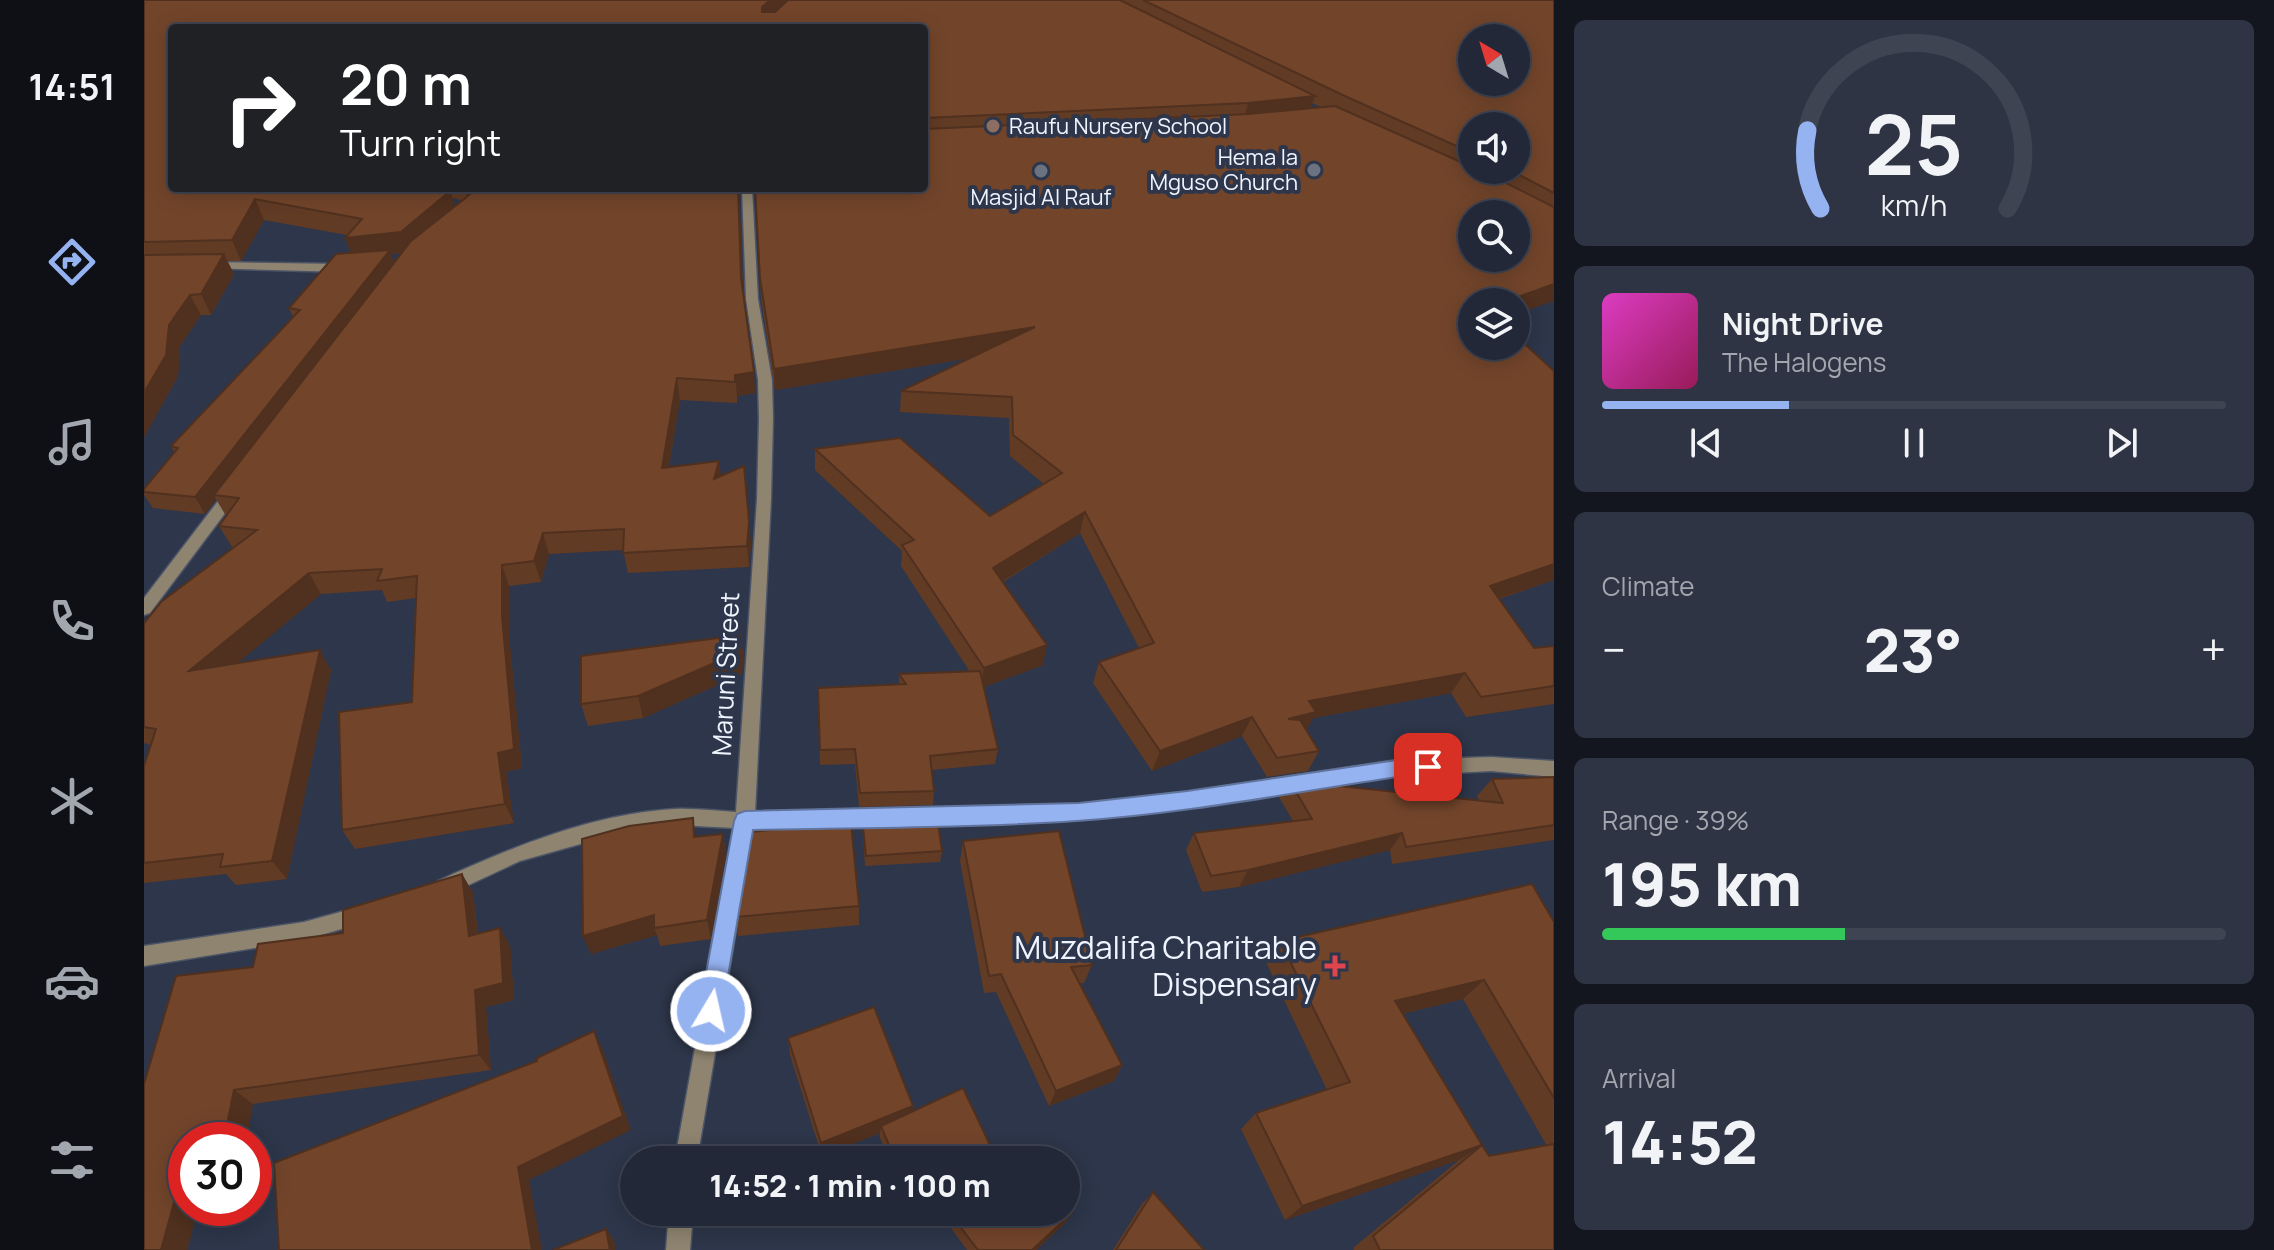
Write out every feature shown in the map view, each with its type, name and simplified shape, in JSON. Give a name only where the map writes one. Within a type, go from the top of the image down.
[{"type":"street","name":"Maruni Street","points":[[688,1146],[745,821],[766,418],[765,380],[752,299],[747,192]]},
{"type":"street","points":[[205,266],[317,269],[361,266]]},
{"type":"street","points":[[144,609],[242,480]]},
{"type":"street","points":[[426,895],[517,854],[623,824],[676,817],[745,821],[1079,812],[1187,800],[1397,768],[1491,764],[1554,769]]},
{"type":"street","points":[[144,956],[304,931],[386,908]]},
{"type":"street","points":[[678,1250],[680,1226]]},
{"type":"building","points":[[144,0],[770,0],[762,7],[762,12],[775,12],[788,0],[1120,0],[1315,96],[1248,103],[928,118],[928,24],[168,24],[168,192],[449,192],[401,232],[345,238],[362,219],[255,199],[232,240],[144,242]]},
{"type":"building","points":[[1143,0],[1554,0],[1554,193],[1530,180],[1530,112],[1458,112],[1458,147]]},
{"type":"building","points":[[1335,106],[1458,161],[1458,184],[1508,184],[1554,207],[1554,284],[1530,293],[1530,288],[1458,288],[1458,360],[1530,360],[1530,349],[1554,371],[1554,564],[1490,586],[1534,648],[1554,646],[1554,686],[1481,697],[1465,673],[1309,701],[1316,712],[1288,719],[1300,720],[1319,751],[1277,758],[1252,717],[1160,751],[1099,662],[1154,643],[1085,512],[993,568],[1047,645],[984,668],[902,545],[914,540],[815,449],[900,438],[990,516],[1062,473],[1013,435],[1012,397],[901,391],[1035,327],[774,369],[760,278],[755,192],[928,192],[928,129],[1249,114]]},
{"type":"building","points":[[473,192],[738,192],[741,278],[754,372],[735,375],[735,382],[677,378],[662,468],[719,461],[714,479],[744,466],[749,522],[747,546],[623,553],[624,529],[543,533],[534,561],[502,565],[502,616],[514,749],[498,753],[505,804],[342,830],[339,712],[412,702],[417,576],[377,581],[382,569],[309,573],[189,671],[320,650],[272,861],[220,867],[223,854],[144,863],[144,766],[156,729],[144,727],[144,623],[161,602],[257,530],[219,526],[239,498],[214,495],[411,241]]},
{"type":"building","points":[[390,250],[195,497],[144,492],[178,448],[171,446],[300,310],[289,308],[336,254]]},
{"type":"building","points":[[224,254],[201,294],[190,295],[169,325],[166,355],[144,393],[144,255]]},
{"type":"building","points":[[741,635],[740,652],[638,696],[581,704],[581,656]]},
{"type":"building","points":[[980,671],[998,749],[930,756],[934,791],[860,793],[855,749],[820,750],[818,688],[906,684],[899,674]]},
{"type":"building","points":[[1331,773],[1339,786],[1503,803],[1492,779],[1554,777],[1554,825],[1406,847],[1402,833],[1211,876],[1194,833],[1312,819],[1289,780]]},
{"type":"building","points":[[937,816],[942,851],[866,856],[862,818]]},
{"type":"building","points":[[693,818],[694,837],[723,834],[707,920],[654,928],[654,915],[583,936],[582,839],[629,826]]},
{"type":"building","points":[[851,823],[859,906],[735,917],[749,832]]},
{"type":"building","points":[[1059,831],[1092,965],[1071,967],[1122,1065],[1056,1091],[1001,974],[989,976],[963,841]]},
{"type":"building","points":[[462,874],[469,936],[500,928],[503,983],[475,990],[479,1055],[234,1090],[228,1122],[168,1122],[168,1225],[161,1250],[144,1250],[144,1084],[176,976],[253,967],[258,944],[343,933],[343,910]]},
{"type":"building","points":[[1532,884],[1554,922],[1554,1098],[1484,980],[1395,1001],[1482,1145],[1302,1206],[1256,1113],[1350,1082],[1280,941]]},
{"type":"building","points":[[874,1007],[913,1106],[821,1143],[788,1038]]},
{"type":"building","points":[[594,1031],[623,1116],[518,1167],[532,1250],[279,1250],[274,1163],[537,1061],[537,1058]]},
{"type":"building","points":[[963,1088],[990,1146],[889,1146],[881,1126]]},
{"type":"building","points":[[1554,1144],[1554,1250],[1380,1250],[1373,1236],[1482,1145],[1489,1156]]},
{"type":"building","points":[[1153,1192],[1204,1250],[1116,1250]]},
{"type":"building","points":[[960,1226],[1058,1226],[1032,1250],[978,1250]]},
{"type":"building","points":[[606,1229],[610,1250],[553,1250]]},
{"type":"place","name":"Raufu Nursery School","points":[[993,126]]},
{"type":"place","name":"Hema la Mguso Church","points":[[1314,170]]},
{"type":"place","name":"Masjid Al Rauf","points":[[1041,171]]},
{"type":"place","name":"Muzdalifa Charitable Dispensary","points":[[1335,966]]},
{"type":"route","points":[[711,1011],[745,821],[1079,812],[1187,800],[1397,768],[1428,767]]}]
